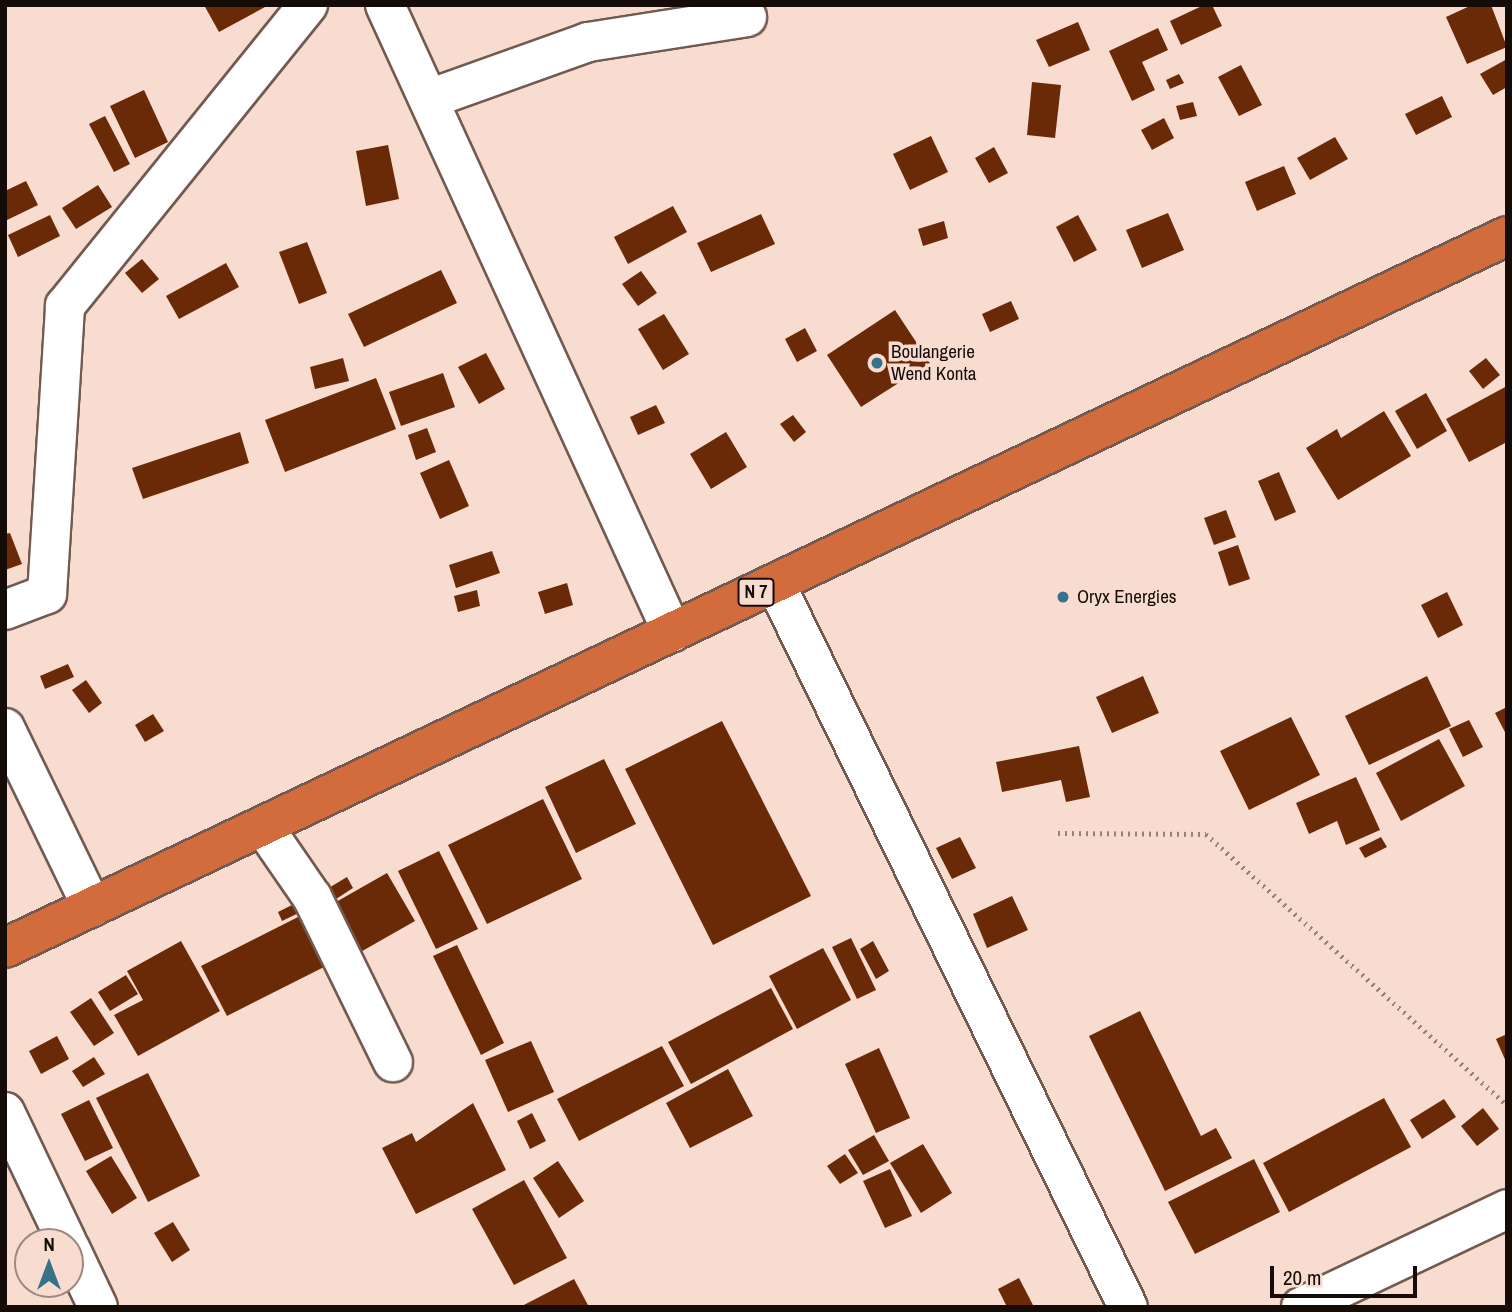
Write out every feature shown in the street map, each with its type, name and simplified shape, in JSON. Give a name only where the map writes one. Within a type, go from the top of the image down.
[{"type":"highway","name":"N 7","points":[[5,948],[1507,236]]},
{"type":"street","points":[[5,610],[47,594],[65,306],[308,5]]},
{"type":"street","points":[[385,5],[672,632]]},
{"type":"street","points":[[429,99],[588,42],[747,17]]},
{"type":"street","points":[[775,583],[1128,1307]]},
{"type":"street","points":[[5,728],[92,907]]},
{"type":"street","points":[[263,825],[312,897],[393,1062]]},
{"type":"street","points":[[5,1112],[60,1228]]},
{"type":"street","points":[[1301,1307],[1507,1209]]},
{"type":"street","points":[[84,1278],[98,1307]]},
{"type":"path","points":[[1058,833],[1206,835],[1507,1105]]},
{"type":"building","points":[[204,5],[264,5],[265,7],[219,32]]},
{"type":"building","points":[[1204,5],[1212,5],[1222,26],[1181,45],[1170,21]]},
{"type":"building","points":[[1472,5],[1491,5],[1507,47],[1467,64],[1446,17]]},
{"type":"building","points":[[1078,22],[1090,50],[1049,67],[1036,40]]},
{"type":"building","points":[[1158,28],[1168,50],[1142,62],[1155,90],[1132,101],[1109,51]]},
{"type":"building","points":[[1507,59],[1507,87],[1493,95],[1480,74]]},
{"type":"building","points":[[1241,65],[1262,105],[1239,116],[1218,77]]},
{"type":"building","points":[[1179,74],[1184,83],[1170,89],[1166,80]]},
{"type":"building","points":[[1032,82],[1061,85],[1055,138],[1027,135]]},
{"type":"building","points":[[144,90],[168,142],[135,158],[110,106]]},
{"type":"building","points":[[1442,96],[1452,117],[1416,135],[1405,114]]},
{"type":"building","points":[[1193,102],[1197,116],[1180,120],[1176,106]]},
{"type":"building","points":[[105,116],[130,164],[114,172],[89,124]]},
{"type":"building","points":[[1164,118],[1174,138],[1152,150],[1141,130]]},
{"type":"building","points":[[931,136],[948,172],[910,190],[893,154]]},
{"type":"building","points":[[1335,137],[1348,159],[1310,180],[1297,158]]},
{"type":"building","points":[[388,145],[399,199],[366,206],[356,151]]},
{"type":"building","points":[[994,147],[1008,173],[989,183],[975,158]]},
{"type":"building","points":[[1284,166],[1296,194],[1257,211],[1245,182]]},
{"type":"building","points":[[26,181],[38,205],[5,221],[5,191]]},
{"type":"building","points":[[98,185],[112,207],[76,229],[62,208]]},
{"type":"building","points":[[673,206],[687,232],[628,264],[614,237]]},
{"type":"building","points":[[1168,213],[1184,250],[1142,268],[1126,230]]},
{"type":"building","points":[[761,214],[775,244],[711,272],[697,243]]},
{"type":"building","points":[[50,215],[60,236],[18,257],[8,235]]},
{"type":"building","points":[[1078,215],[1097,250],[1074,262],[1056,227]]},
{"type":"building","points":[[944,221],[948,238],[923,246],[918,229]]},
{"type":"building","points":[[307,242],[327,293],[299,304],[279,252]]},
{"type":"building","points":[[142,259],[159,279],[142,293],[125,273]]},
{"type":"building","points":[[226,263],[239,287],[179,319],[166,296]]},
{"type":"building","points":[[441,270],[457,303],[364,347],[348,314]]},
{"type":"building","points":[[641,271],[657,293],[638,306],[622,284]]},
{"type":"building","points":[[1011,301],[1019,319],[990,332],[982,314]]},
{"type":"building","points":[[895,310],[930,363],[861,407],[827,355]]},
{"type":"building","points":[[664,314],[689,354],[663,370],[638,329]]},
{"type":"building","points":[[805,328],[817,351],[797,362],[785,339]]},
{"type":"building","points":[[486,353],[505,389],[479,404],[458,367]]},
{"type":"building","points":[[343,358],[349,381],[315,389],[310,367]]},
{"type":"building","points":[[1486,358],[1500,375],[1483,389],[1469,371]]},
{"type":"building","points":[[443,373],[455,407],[401,426],[389,392]]},
{"type":"building","points":[[376,378],[396,429],[285,472],[265,420]]},
{"type":"building","points":[[1507,386],[1507,442],[1469,462],[1446,419]]},
{"type":"building","points":[[1426,393],[1447,431],[1417,449],[1395,411]]},
{"type":"building","points":[[656,405],[665,423],[638,435],[630,417]]},
{"type":"building","points":[[1384,411],[1411,456],[1338,500],[1306,448],[1337,429],[1341,438]]},
{"type":"building","points":[[793,415],[806,432],[794,442],[780,424]]},
{"type":"building","points":[[427,428],[436,452],[416,460],[408,435]]},
{"type":"building","points":[[240,432],[249,463],[143,499],[132,468]]},
{"type":"building","points":[[726,432],[747,467],[711,489],[690,454]]},
{"type":"building","points":[[449,460],[469,506],[440,519],[420,473]]},
{"type":"building","points":[[1279,472],[1296,512],[1275,521],[1258,481]]},
{"type":"building","points":[[1226,510],[1236,537],[1214,545],[1204,518]]},
{"type":"building","points":[[10,533],[22,564],[5,570],[5,534]]},
{"type":"building","points":[[1238,545],[1250,579],[1229,586],[1218,552]]},
{"type":"building","points":[[492,551],[500,573],[456,588],[449,565]]},
{"type":"building","points":[[567,583],[573,605],[545,614],[538,592]]},
{"type":"building","points":[[477,590],[480,606],[458,612],[454,596]]},
{"type":"building","points":[[1447,592],[1463,625],[1438,638],[1421,605]]},
{"type":"building","points":[[68,664],[74,677],[45,689],[40,676]]},
{"type":"building","points":[[1143,676],[1159,713],[1112,733],[1096,697]]},
{"type":"building","points":[[1427,676],[1451,726],[1369,765],[1345,716]]},
{"type":"building","points":[[86,680],[102,703],[89,713],[72,690]]},
{"type":"building","points":[[1507,707],[1507,736],[1495,713]]},
{"type":"building","points":[[153,714],[164,731],[145,742],[135,725]]},
{"type":"building","points":[[1291,717],[1320,775],[1249,810],[1220,751]]},
{"type":"building","points":[[1469,720],[1483,747],[1463,757],[1449,729]]},
{"type":"building","points":[[722,721],[811,896],[713,945],[625,769]]},
{"type":"building","points":[[1439,739],[1465,786],[1401,821],[1376,773]]},
{"type":"building","points":[[1079,746],[1090,797],[1066,802],[1061,780],[1002,792],[996,762]]},
{"type":"building","points":[[604,759],[636,824],[576,853],[545,787]]},
{"type":"building","points":[[1356,777],[1380,830],[1346,845],[1337,821],[1309,834],[1296,803]]},
{"type":"building","points":[[543,799],[582,879],[487,924],[448,845]]},
{"type":"building","points":[[960,837],[976,868],[952,879],[936,848]]},
{"type":"building","points":[[1381,837],[1387,847],[1365,858],[1359,848]]},
{"type":"building","points":[[439,851],[478,929],[436,949],[398,871]]},
{"type":"building","points":[[387,873],[415,921],[357,954],[329,906]]},
{"type":"building","points":[[347,877],[353,888],[333,901],[327,889]]},
{"type":"building","points":[[1012,896],[1028,930],[987,948],[973,914]]},
{"type":"building","points":[[300,901],[305,910],[282,921],[278,912]]},
{"type":"building","points":[[306,913],[332,963],[227,1016],[201,966]]},
{"type":"building","points":[[851,938],[876,990],[857,999],[832,947]]},
{"type":"building","points":[[181,941],[220,1011],[138,1056],[114,1015],[143,1000],[127,971]]},
{"type":"building","points":[[873,941],[889,971],[876,979],[860,949]]},
{"type":"building","points":[[457,945],[504,1043],[481,1055],[433,956]]},
{"type":"building","points":[[823,948],[851,1000],[797,1029],[769,976]]},
{"type":"building","points":[[126,975],[138,994],[110,1011],[98,992]]},
{"type":"building","points":[[771,988],[793,1029],[691,1084],[668,1042]]},
{"type":"building","points":[[91,998],[114,1033],[94,1046],[70,1012]]},
{"type":"building","points":[[1140,1011],[1201,1136],[1216,1128],[1232,1158],[1165,1191],[1089,1036]]},
{"type":"building","points":[[1507,1034],[1507,1064],[1496,1039]]},
{"type":"building","points":[[57,1036],[69,1059],[41,1074],[29,1051]]},
{"type":"building","points":[[531,1041],[554,1092],[508,1112],[485,1060]]},
{"type":"building","points":[[662,1046],[684,1086],[579,1141],[557,1099]]},
{"type":"building","points":[[879,1048],[910,1118],[876,1133],[845,1064]]},
{"type":"building","points":[[94,1057],[105,1074],[83,1087],[72,1071]]},
{"type":"building","points":[[728,1069],[753,1116],[690,1148],[666,1103]]},
{"type":"building","points":[[148,1073],[200,1176],[148,1202],[96,1098]]},
{"type":"building","points":[[1384,1098],[1411,1147],[1289,1212],[1263,1163]]},
{"type":"building","points":[[1444,1099],[1456,1117],[1422,1139],[1410,1120]]},
{"type":"building","points":[[89,1100],[113,1148],[85,1161],[61,1114]]},
{"type":"building","points":[[473,1103],[506,1170],[416,1214],[382,1148],[412,1133],[416,1142]]},
{"type":"building","points":[[1483,1108],[1499,1129],[1477,1146],[1461,1126]]},
{"type":"building","points":[[532,1113],[546,1141],[530,1149],[517,1121]]},
{"type":"building","points":[[874,1135],[889,1161],[863,1175],[848,1150]]},
{"type":"building","points":[[923,1144],[952,1193],[921,1213],[890,1163]]},
{"type":"building","points":[[845,1154],[858,1173],[840,1184],[827,1166]]},
{"type":"building","points":[[111,1156],[137,1198],[112,1214],[86,1171]]},
{"type":"building","points":[[1254,1159],[1280,1212],[1195,1254],[1168,1202]]},
{"type":"building","points":[[558,1161],[584,1201],[559,1218],[533,1178]]},
{"type":"building","points":[[890,1169],[912,1216],[885,1228],[863,1181]]},
{"type":"building","points":[[524,1180],[567,1258],[514,1285],[472,1209]]},
{"type":"building","points":[[173,1222],[190,1250],[172,1262],[154,1233]]},
{"type":"building","points":[[1019,1278],[1034,1307],[1007,1307],[998,1289]]},
{"type":"building","points":[[574,1279],[589,1307],[520,1307]]},
{"type":"place","name":"Boulangerie Wend Konta","points":[[877,363]]},
{"type":"place","name":"Oryx Energies","points":[[1063,597]]}]
